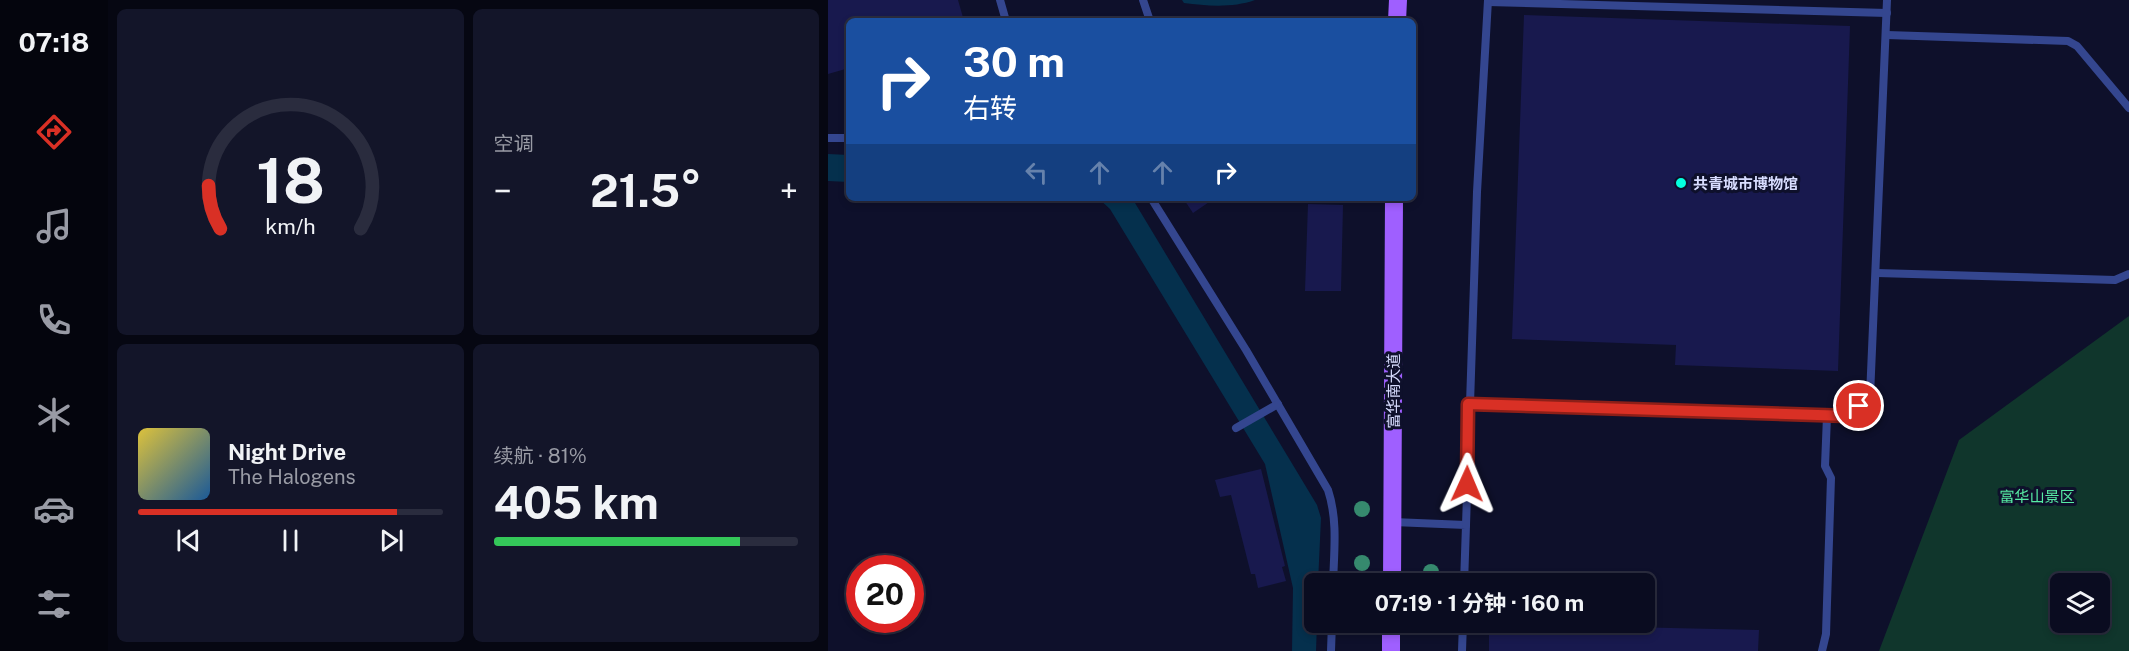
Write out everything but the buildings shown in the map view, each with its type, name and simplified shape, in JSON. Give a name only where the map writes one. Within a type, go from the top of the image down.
[{"type":"main road","points":[[1397,18],[1398,0]]},
{"type":"main road","name":"富华南大道","points":[[1392,573],[1394,201]]},
{"type":"main road","points":[[1390,651],[1391,633]]},
{"type":"lane","points":[[1000,0],[1005,18]]},
{"type":"lane","points":[[1143,0],[1149,18]]},
{"type":"lane","points":[[1468,404],[1849,416],[1870,396],[1887,0]]},
{"type":"lane","points":[[1464,573],[1468,404],[1488,1],[1887,13]]},
{"type":"lane","points":[[1887,35],[2068,41],[2077,46],[2129,108]]},
{"type":"lane","points":[[828,138],[846,138]]},
{"type":"lane","points":[[1153,201],[1278,404],[1328,490],[1335,522],[1333,573]]},
{"type":"lane","points":[[1877,273],[2115,280],[2129,274]]},
{"type":"lane","points":[[1236,428],[1278,404]]},
{"type":"lane","points":[[1822,651],[1826,634],[1831,478],[1825,466],[1827,416]]},
{"type":"lane","points":[[1393,522],[1466,525]]},
{"type":"lane","points":[[1331,651],[1332,633]]},
{"type":"lane","points":[[1462,651],[1463,633]]},
{"type":"green space","name":"富华山景区","points":[[2129,316],[2129,651],[1879,651],[1959,440]]},
{"type":"water","points":[[1182,0],[1255,0],[1220,6],[1184,3]]},
{"type":"water","points":[[828,154],[846,155],[846,182],[828,181]]},
{"type":"water","points":[[1101,201],[1134,201],[1317,505],[1321,518],[1318,573],[1304,573],[1304,633],[1317,633],[1316,651],[1292,651],[1293,588],[1265,464],[1110,209]]},
{"type":"place","name":"共青城市博物馆","points":[[1681,183]]},
{"type":"route","points":[[1467,484],[1468,404],[1849,416],[1859,406]]}]
